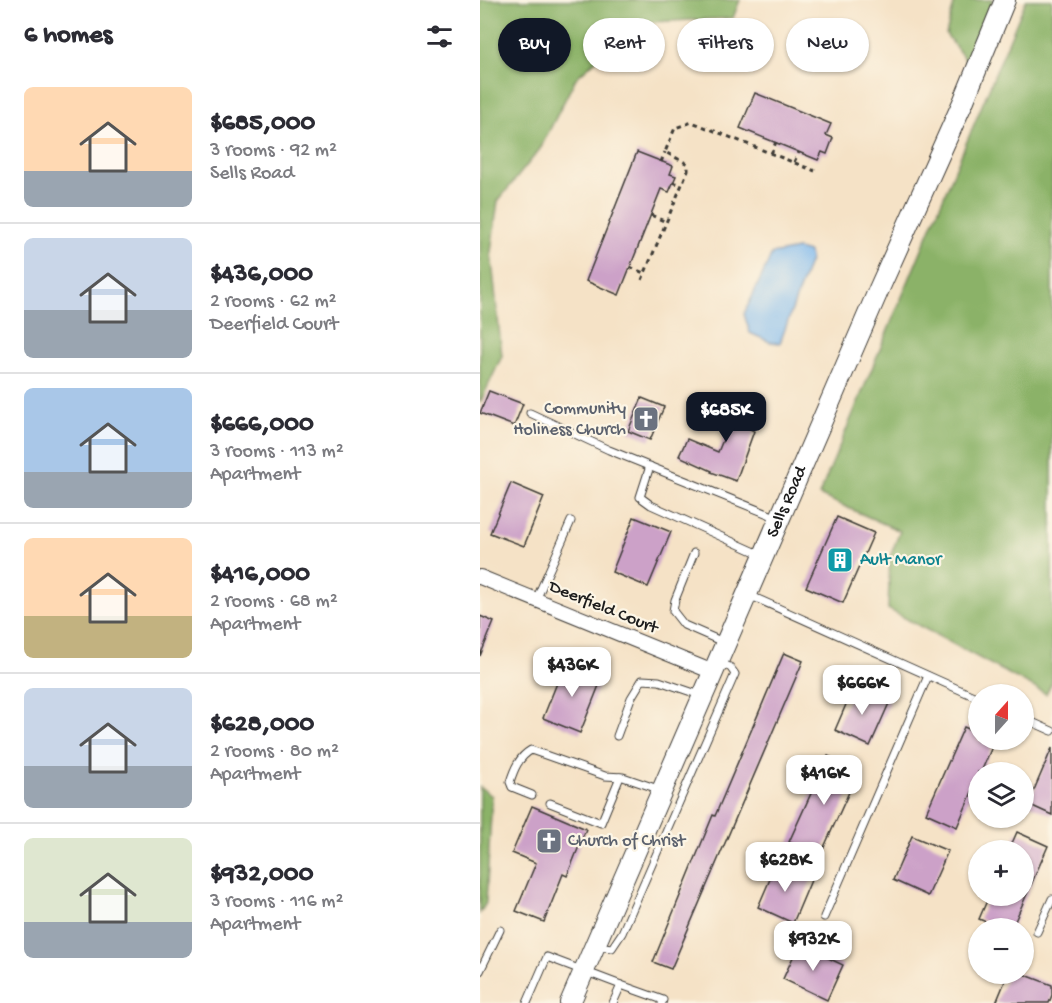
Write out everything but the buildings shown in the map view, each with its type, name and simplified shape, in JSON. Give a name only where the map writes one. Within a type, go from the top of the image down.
[{"type":"street","name":"Sells Road","points":[[570,1003],[879,289],[964,100],[1005,0]]},
{"type":"street","name":"Deerfield Court","points":[[480,577],[715,668]]},
{"type":"lane","points":[[530,413],[609,450],[780,519]]},
{"type":"lane","points":[[650,466],[640,497],[651,505],[764,555]]},
{"type":"lane","points":[[536,600],[571,521]]},
{"type":"lane","points":[[694,553],[675,600],[673,611],[684,625],[726,644]]},
{"type":"lane","points":[[747,594],[968,693]]},
{"type":"lane","points":[[595,946],[612,948],[622,933],[735,674],[730,667],[715,668]]},
{"type":"lane","points":[[824,917],[928,675]]},
{"type":"lane","points":[[618,736],[631,698],[642,680],[659,681],[703,695]]},
{"type":"lane","points":[[693,717],[713,724]]},
{"type":"lane","points":[[1034,723],[1052,732]]},
{"type":"lane","points":[[532,795],[512,787],[510,782],[523,755],[531,750],[604,776],[620,777],[661,790]]},
{"type":"lane","points":[[670,770],[690,777]]},
{"type":"lane","points":[[550,803],[601,823],[620,777]]},
{"type":"lane","points":[[646,825],[666,832]]},
{"type":"lane","points":[[624,879],[642,887]]},
{"type":"lane","points":[[1038,932],[1052,899]]},
{"type":"lane","points":[[480,971],[500,930]]},
{"type":"lane","points":[[527,1003],[547,957],[663,1000],[662,1003]]},
{"type":"lane","points":[[614,1003],[621,985]]},
{"type":"path","points":[[661,162],[675,128],[692,122],[815,171]]},
{"type":"path","points":[[771,153],[776,142]]},
{"type":"path","points":[[642,279],[688,170],[688,164],[665,152]]},
{"type":"path","points":[[794,162],[799,152]]},
{"type":"path","points":[[673,182],[681,185]]},
{"type":"path","points":[[651,215],[666,222]]},
{"type":"path","points":[[630,267],[645,273]]},
{"type":"green space","points":[[480,0],[740,0],[733,18],[677,18],[677,21],[665,21],[665,18],[583,18],[583,72],[576,78],[540,149],[498,201],[491,252],[502,356],[480,403]]},
{"type":"green space","points":[[955,0],[993,0],[967,62],[946,34]]},
{"type":"green space","points":[[1026,0],[1052,0],[1052,682],[1046,694],[1034,688],[1034,684],[1027,684],[888,609],[890,557],[900,531],[819,495]]},
{"type":"green space","points":[[480,787],[492,796],[486,903],[480,913]]},
{"type":"water","points":[[797,249],[809,252],[810,260],[780,343],[770,342],[750,333],[744,314],[772,254]]},
{"type":"place","name":"Community Holiness Church","points":[[646,419]]},
{"type":"place","name":"Ault Manor","points":[[840,560]]},
{"type":"place","name":"Church of Christ","points":[[549,841]]}]
